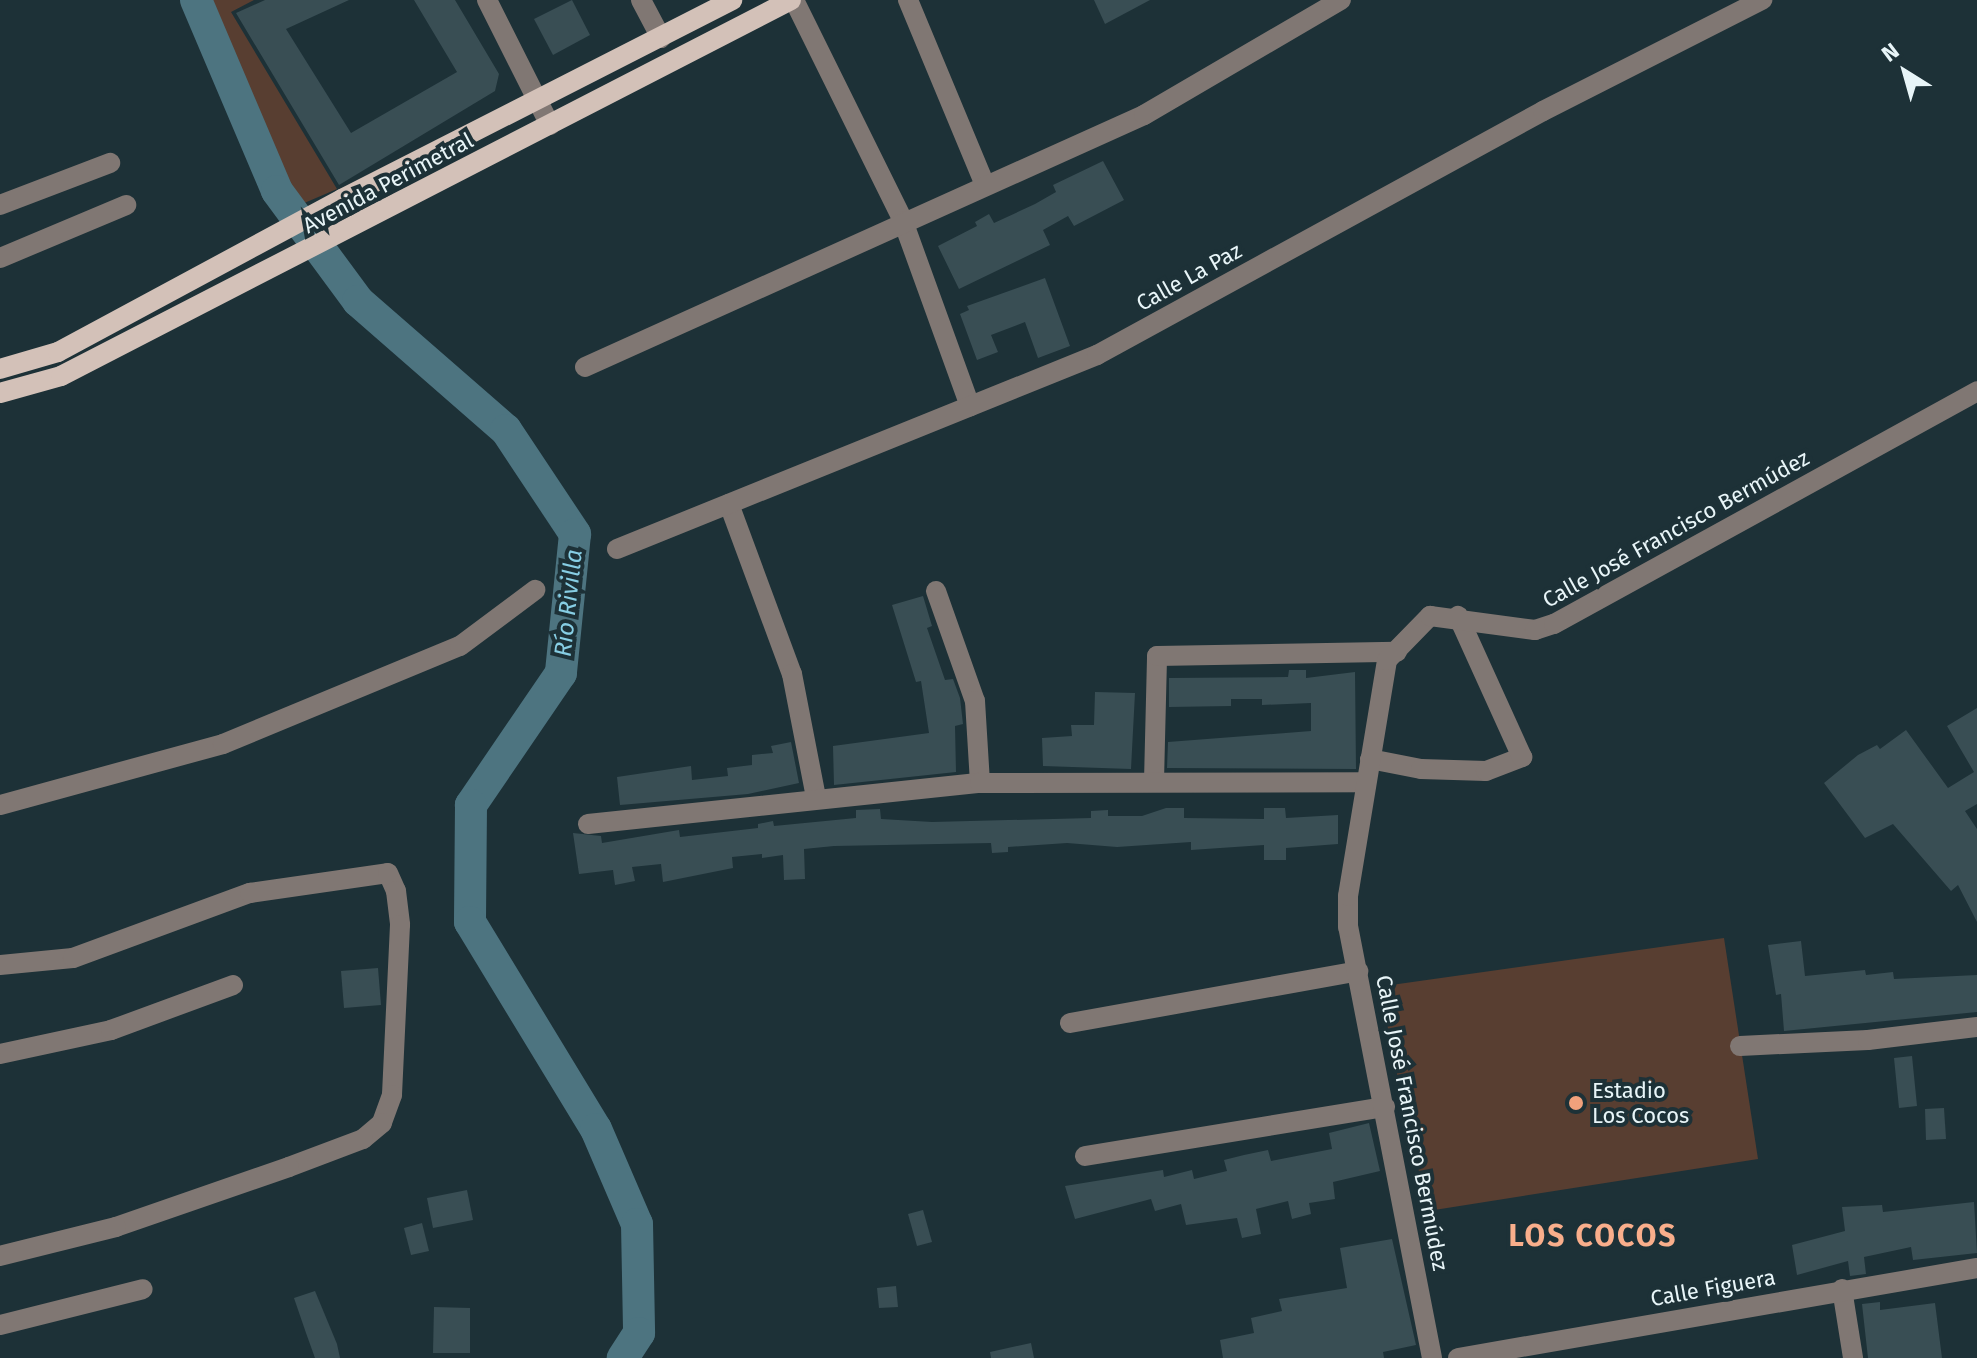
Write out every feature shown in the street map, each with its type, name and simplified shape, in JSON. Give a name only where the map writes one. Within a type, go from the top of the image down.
[{"type":"main road","name":"Avenida Perimetral","points":[[0,369],[58,352],[342,199],[538,102],[732,0]]},
{"type":"main road","name":"Avenida Perimetral","points":[[0,393],[61,376],[269,272],[792,0]]},
{"type":"street","points":[[487,0],[550,125]]},
{"type":"street","points":[[641,0],[661,38]]},
{"type":"street","points":[[792,0],[903,221],[970,406]]},
{"type":"street","points":[[908,0],[985,185]]},
{"type":"street","points":[[585,367],[903,221],[1144,115],[1341,0]]},
{"type":"street","name":"Calle La Paz","points":[[617,549],[1097,355],[1543,111],[1762,0]]},
{"type":"street","points":[[0,205],[110,163]]},
{"type":"street","points":[[0,258],[126,205]]},
{"type":"street","name":"Calle José Francisco Bermúdez","points":[[1432,1358],[1348,927],[1348,896],[1387,660],[1430,616],[1458,616],[1535,630],[1554,624],[1977,391]]},
{"type":"street","points":[[729,504],[792,674],[816,798]]},
{"type":"street","points":[[0,805],[223,744],[460,646],[535,590]]},
{"type":"street","points":[[936,591],[975,701],[980,783]]},
{"type":"street","points":[[1370,759],[1421,769],[1486,771],[1522,757],[1458,616]]},
{"type":"street","points":[[1154,781],[1157,656],[1397,652]]},
{"type":"street","points":[[588,824],[980,783],[1366,782]]},
{"type":"street","points":[[0,965],[73,958],[250,893],[388,873],[396,891],[400,925],[392,1095],[382,1123],[363,1139],[289,1167],[116,1227],[0,1256]]},
{"type":"street","points":[[1070,1023],[1358,971]]},
{"type":"street","points":[[0,1054],[111,1030],[233,985]]},
{"type":"street","points":[[1740,1046],[1868,1040],[1977,1027]]},
{"type":"street","points":[[1085,1156],[1385,1107]]},
{"type":"street","name":"Calle Figuera","points":[[1458,1358],[1977,1268]]},
{"type":"street","points":[[0,1325],[143,1289]]},
{"type":"street","points":[[1842,1289],[1853,1358]]},
{"type":"shaded area","points":[[202,0],[254,0],[231,12],[337,189],[295,207]]},
{"type":"shaded area","name":"Estadio Los Cocos","points":[[1724,938],[1758,1159],[1428,1211],[1377,987]]},
{"type":"building","points":[[265,0],[349,0],[286,29],[351,133],[457,72],[414,0],[455,0],[499,74],[495,91],[339,185],[236,13]]},
{"type":"building","points":[[572,0],[590,35],[553,55],[534,19]]},
{"type":"building","points":[[1094,0],[1150,0],[1105,24]]},
{"type":"building","points":[[1103,161],[1124,200],[1074,226],[1068,216],[1043,230],[1050,245],[959,289],[938,246],[977,226],[975,222],[989,214],[994,223],[1035,204],[1056,192],[1053,185]]},
{"type":"building","points":[[1045,278],[1070,346],[1038,358],[1025,322],[991,335],[998,352],[977,360],[960,314],[969,310],[967,306]]},
{"type":"building","points":[[923,596],[932,626],[927,628],[945,680],[953,679],[960,698],[963,724],[955,726],[956,772],[834,785],[833,746],[929,733],[921,681],[916,682],[892,605]]},
{"type":"building","points":[[1289,670],[1306,670],[1306,678],[1355,672],[1356,769],[1167,768],[1168,742],[1311,731],[1311,703],[1262,705],[1262,699],[1231,699],[1231,706],[1169,707],[1169,678],[1288,677]]},
{"type":"building","points":[[1095,692],[1135,693],[1131,769],[1043,766],[1042,738],[1072,736],[1071,725],[1094,725]]},
{"type":"building","points":[[1977,708],[1977,804],[1965,811],[1977,829],[1977,922],[1958,885],[1951,891],[1893,824],[1865,838],[1824,783],[1858,755],[1877,745],[1880,749],[1906,730],[1948,788],[1974,772],[1947,726]]},
{"type":"building","points":[[791,742],[799,783],[748,794],[620,805],[617,777],[691,766],[692,780],[728,776],[727,768],[752,765],[752,755],[773,753],[771,746]]},
{"type":"building","points":[[1166,808],[1184,808],[1184,818],[1264,819],[1264,808],[1285,808],[1286,818],[1338,815],[1338,844],[1286,848],[1286,860],[1264,860],[1264,845],[1191,850],[1191,842],[1117,847],[1067,843],[1008,847],[1008,852],[992,853],[991,843],[834,846],[804,849],[805,879],[784,880],[783,855],[762,858],[762,854],[732,857],[733,868],[663,882],[661,864],[632,867],[635,881],[615,885],[613,870],[579,874],[573,833],[601,836],[602,843],[679,830],[680,837],[758,828],[758,824],[773,821],[774,826],[856,818],[856,810],[880,809],[881,819],[932,822],[1091,818],[1091,811],[1108,810],[1108,816],[1142,816]]},
{"type":"building","points":[[1801,941],[1805,976],[1865,970],[1866,975],[1893,972],[1894,979],[1977,975],[1977,1012],[1784,1031],[1781,994],[1776,995],[1768,945]]},
{"type":"building","points":[[378,968],[381,1005],[344,1008],[341,971]]},
{"type":"building","points":[[1912,1056],[1917,1106],[1899,1108],[1894,1058]]},
{"type":"building","points":[[1944,1108],[1946,1139],[1926,1140],[1925,1109]]},
{"type":"building","points":[[1369,1123],[1380,1171],[1333,1182],[1335,1199],[1309,1203],[1311,1214],[1292,1219],[1288,1201],[1256,1209],[1261,1234],[1242,1238],[1237,1218],[1186,1225],[1181,1204],[1155,1211],[1151,1199],[1075,1219],[1065,1186],[1163,1170],[1164,1177],[1192,1170],[1194,1179],[1227,1171],[1224,1160],[1244,1155],[1268,1150],[1271,1161],[1332,1149],[1329,1133]]},
{"type":"building","points":[[467,1190],[473,1220],[433,1228],[427,1198]]},
{"type":"building","points":[[1974,1202],[1977,1253],[1913,1260],[1911,1247],[1864,1257],[1866,1274],[1850,1276],[1848,1261],[1797,1275],[1792,1245],[1845,1231],[1842,1207],[1882,1205],[1883,1212]]},
{"type":"building","points":[[923,1210],[932,1242],[917,1246],[908,1214]]},
{"type":"building","points":[[422,1223],[429,1251],[411,1255],[404,1228]]},
{"type":"building","points":[[1392,1239],[1416,1345],[1383,1352],[1384,1358],[1223,1358],[1220,1340],[1254,1333],[1251,1318],[1282,1311],[1279,1299],[1347,1288],[1340,1248]]},
{"type":"building","points":[[896,1286],[898,1307],[879,1308],[877,1288]]},
{"type":"building","points":[[315,1291],[340,1358],[315,1358],[294,1298]]},
{"type":"building","points":[[1880,1302],[1880,1310],[1935,1303],[1942,1358],[1868,1358],[1862,1304]]},
{"type":"building","points":[[434,1307],[470,1308],[470,1353],[433,1353]]},
{"type":"building","points":[[1031,1343],[1034,1358],[991,1358],[990,1352]]},
{"type":"waterway","name":"Río Rivilla","points":[[196,0],[277,191],[358,301],[506,430],[575,534],[561,673],[471,805],[470,922],[596,1129],[637,1224],[639,1333],[623,1358]]},
{"type":"place","name":"Estadio Los Cocos","points":[[1576,1103]]},
{"type":"district","name":"LOS COCOS","points":[[1593,1236]]}]
